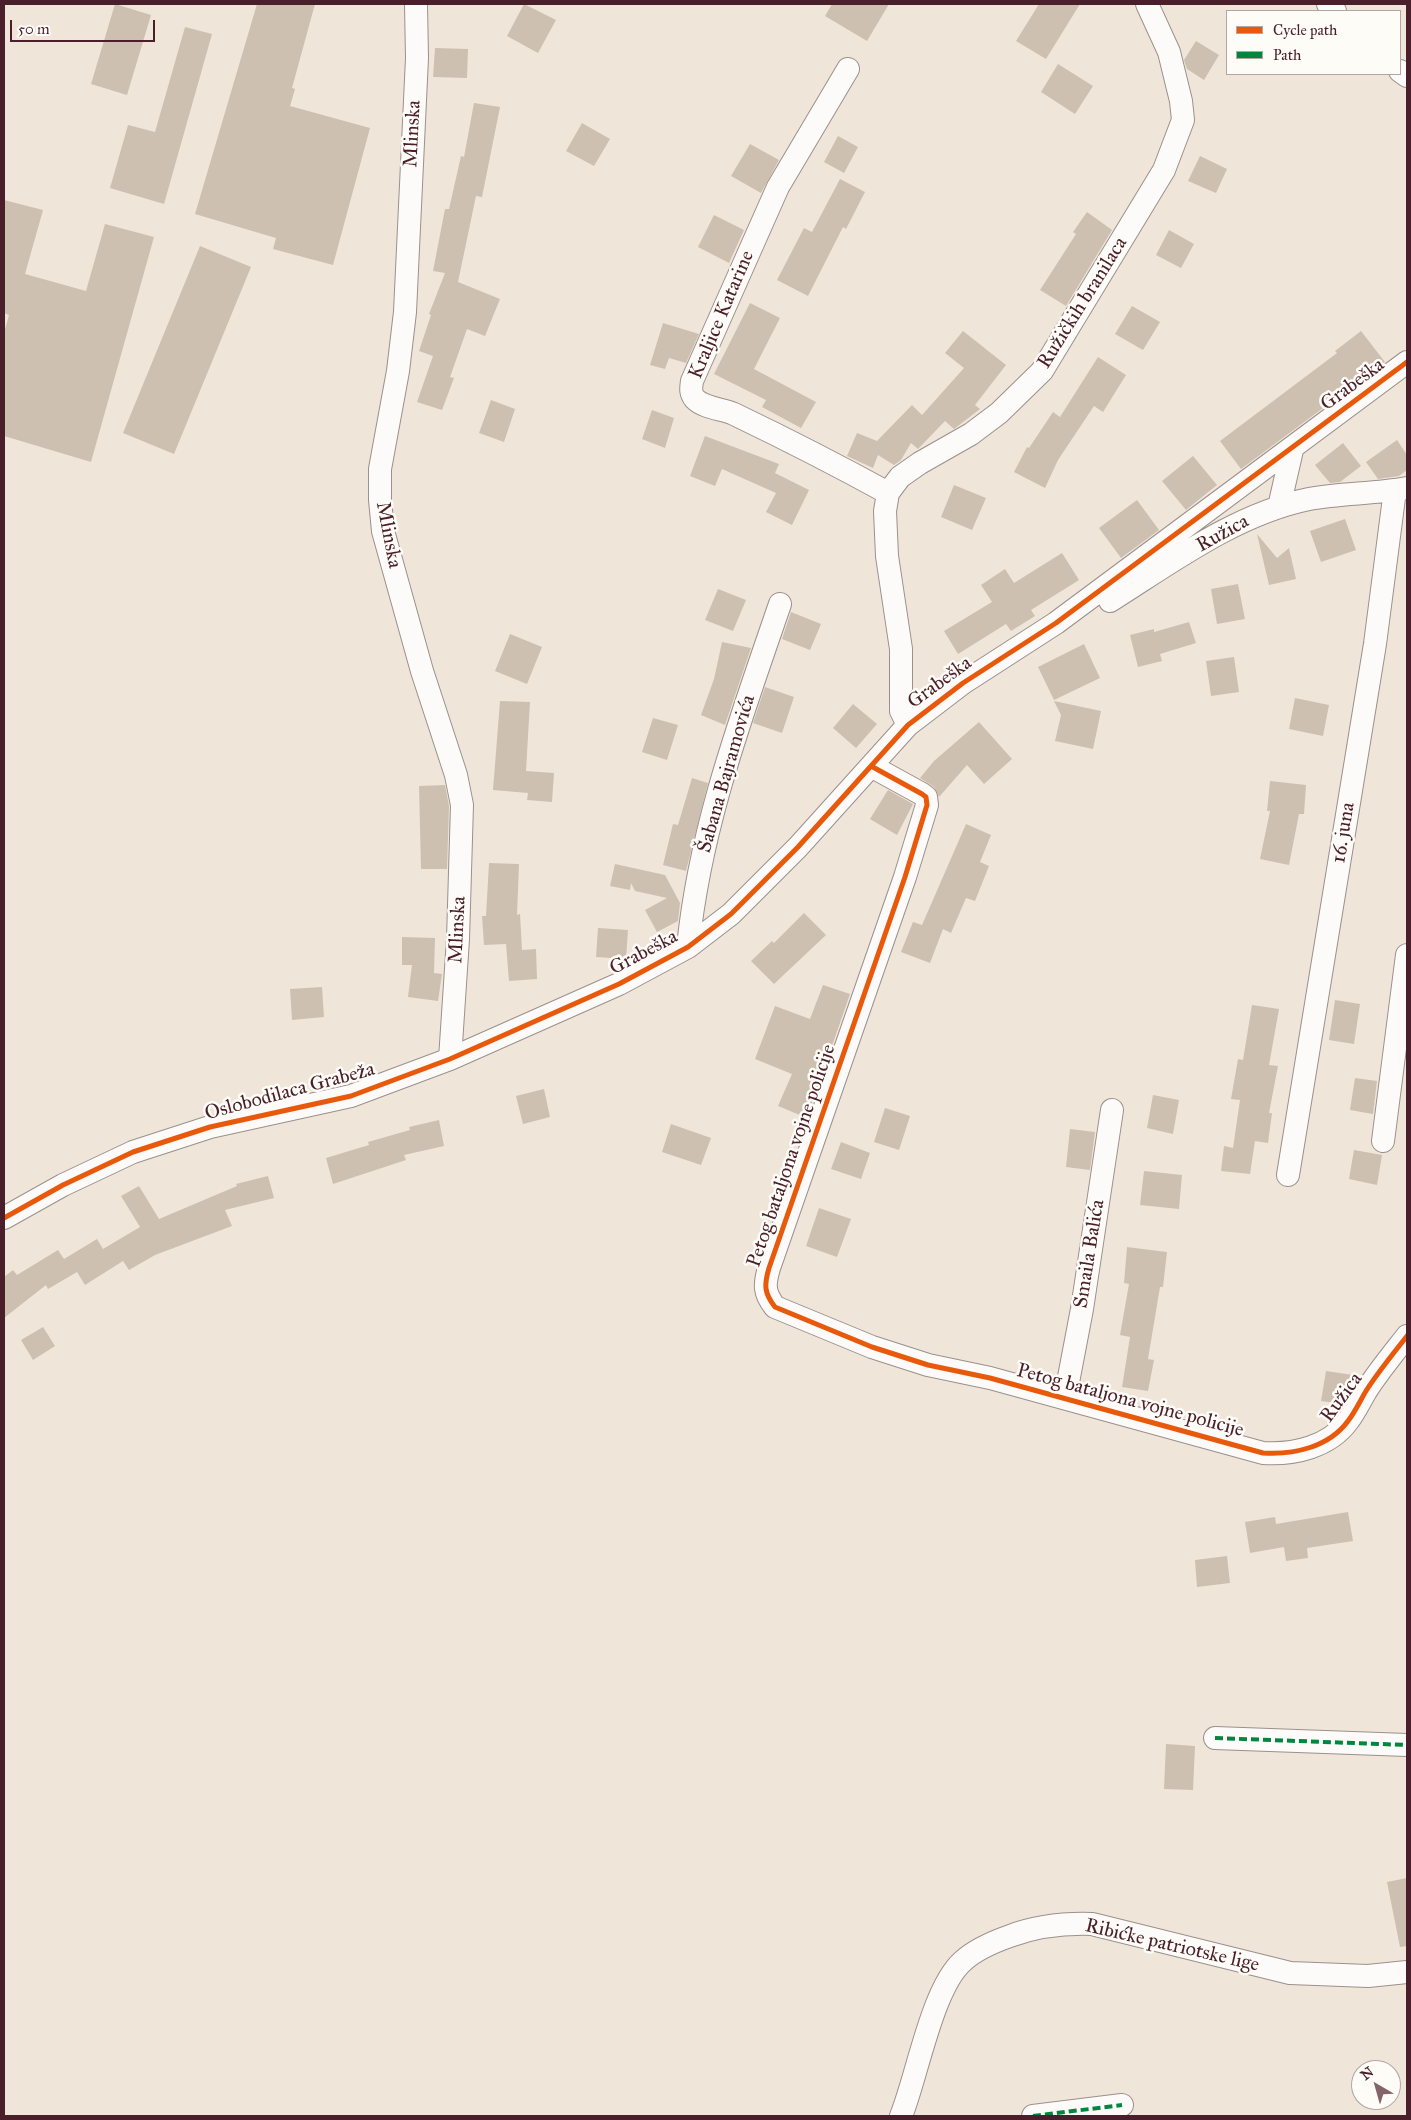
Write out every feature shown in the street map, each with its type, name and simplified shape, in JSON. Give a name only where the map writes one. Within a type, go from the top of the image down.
[{"type":"street","name":"Mlinska","points":[[416,4],[417,58],[405,312],[398,371],[380,469],[380,500],[383,531],[422,671],[452,758],[462,805],[458,939],[450,1059]]},
{"type":"street","name":"Ružičkih branilaca","points":[[888,493],[907,472],[971,434],[999,413],[1042,371],[1164,170],[1183,120],[1181,101],[1169,52],[1147,4]]},
{"type":"street","name":"Kraljice Katarine","points":[[848,69],[778,188],[692,381],[690,391],[694,398],[701,403],[731,412],[807,449],[888,493]]},
{"type":"street","name":"Grabeška","points":[[450,1059],[619,984],[688,947],[731,914],[798,847],[908,724],[963,683],[1056,624],[1292,450],[1407,362]]},
{"type":"street","points":[[1279,507],[1292,450]]},
{"type":"street","name":"Ružica","points":[[1056,624],[1064,626],[1076,622],[1231,527],[1279,507],[1310,499],[1401,489]]},
{"type":"street","name":"16. juna","points":[[1288,1175],[1401,489]]},
{"type":"street","points":[[888,493],[885,511],[887,556],[901,649],[901,710],[908,724]]},
{"type":"street","name":"Šabana Bajramovića","points":[[688,947],[695,887],[716,799],[780,604]]},
{"type":"street","name":"Petog bataljona vojne policije","points":[[872,766],[922,794],[926,797],[927,805],[905,877],[772,1258],[764,1286],[767,1297],[776,1307],[872,1347],[928,1366],[990,1378],[1263,1453],[1283,1454]]},
{"type":"street","points":[[1383,1141],[1406,968]]},
{"type":"street","name":"Oslobodilaca Grabeža","points":[[4,1218],[63,1185],[134,1152],[210,1127],[351,1096],[450,1059]]},
{"type":"street","name":"Smaila Balića","points":[[1065,1398],[1082,1309],[1112,1110]]},
{"type":"street","name":"Ružica","points":[[1283,1454],[1317,1445],[1334,1436],[1348,1420],[1366,1391],[1407,1336]]},
{"type":"street","points":[[1215,1738],[1407,1745]]},
{"type":"street","name":"Ribićke patriotske lige","points":[[901,2116],[921,2051],[952,1973],[962,1961],[990,1943],[1032,1928],[1065,1923],[1092,1924],[1290,1972],[1368,1976],[1407,1972]]},
{"type":"street","points":[[1033,2116],[1122,2104]]},
{"type":"building","points":[[115,4],[151,15],[127,95],[91,84]]},
{"type":"building","points":[[257,4],[315,4],[292,88],[295,89],[290,106],[370,128],[333,265],[273,249],[276,238],[195,214]]},
{"type":"building","points":[[524,4],[556,20],[538,53],[507,36]]},
{"type":"building","points":[[832,4],[889,4],[867,41],[825,16]]},
{"type":"building","points":[[1039,4],[1080,4],[1046,59],[1016,41]]},
{"type":"building","points":[[185,27],[212,34],[164,204],[110,188],[128,125],[155,132]]},
{"type":"building","points":[[1196,41],[1219,55],[1204,80],[1187,69],[1184,60]]},
{"type":"building","points":[[435,48],[468,49],[467,78],[433,77]]},
{"type":"building","points":[[1058,64],[1093,86],[1075,114],[1041,92]]},
{"type":"building","points":[[474,103],[500,107],[482,197],[476,196],[458,282],[500,299],[485,336],[467,329],[450,377],[454,378],[442,410],[417,402],[433,356],[419,351],[431,315],[429,314],[445,273],[433,271],[445,209],[449,209],[461,156],[464,157]]},
{"type":"building","points":[[582,123],[610,139],[594,166],[566,151]]},
{"type":"building","points":[[838,136],[858,147],[844,173],[824,162]]},
{"type":"building","points":[[750,144],[779,160],[761,193],[731,176]]},
{"type":"building","points":[[1200,156],[1227,169],[1216,193],[1188,181]]},
{"type":"building","points":[[840,179],[865,192],[846,229],[843,227],[808,296],[777,280],[804,228],[812,232]]},
{"type":"building","points":[[4,200],[43,210],[25,274],[86,291],[105,224],[154,237],[91,462],[4,436],[4,333],[9,315],[4,313]]},
{"type":"building","points":[[1087,212],[1112,230],[1066,306],[1040,290],[1076,234],[1073,232]]},
{"type":"building","points":[[714,215],[744,230],[729,263],[698,247]]},
{"type":"building","points":[[1169,230],[1194,244],[1181,268],[1156,255]]},
{"type":"building","points":[[200,246],[251,267],[174,454],[123,433]]},
{"type":"building","points":[[750,303],[780,318],[754,369],[816,402],[801,428],[762,407],[766,400],[714,374]]},
{"type":"building","points":[[1132,306],[1160,322],[1143,350],[1115,334]]},
{"type":"building","points":[[663,323],[699,334],[686,363],[669,358],[665,369],[650,365]]},
{"type":"building","points":[[963,331],[1006,365],[975,405],[980,409],[954,429],[945,421],[918,449],[911,443],[901,460],[894,465],[878,455],[873,468],[847,456],[857,433],[877,441],[912,405],[922,415],[964,368],[945,353]]},
{"type":"building","points":[[1361,331],[1385,362],[1241,469],[1220,441],[1337,353],[1335,351]]},
{"type":"building","points":[[1098,357],[1126,375],[1103,412],[1094,406],[1058,460],[1045,488],[1014,472],[1027,447],[1029,448],[1053,412],[1060,417]]},
{"type":"building","points":[[491,400],[515,409],[504,442],[479,433]]},
{"type":"building","points":[[652,410],[674,418],[665,448],[642,439]]},
{"type":"building","points":[[705,436],[779,464],[775,473],[809,490],[792,525],[766,512],[776,493],[722,469],[715,486],[690,476]]},
{"type":"building","points":[[1397,440],[1407,455],[1407,470],[1399,476],[1378,479],[1366,462]]},
{"type":"building","points":[[1343,443],[1361,466],[1340,482],[1330,483],[1315,465]]},
{"type":"building","points":[[1193,456],[1217,485],[1186,510],[1162,481]]},
{"type":"building","points":[[954,485],[986,498],[972,530],[941,517]]},
{"type":"building","points":[[1137,500],[1159,530],[1121,558],[1099,528]]},
{"type":"building","points":[[1345,519],[1356,550],[1321,562],[1310,531]]},
{"type":"building","points":[[1257,534],[1277,558],[1289,548],[1296,579],[1269,585]]},
{"type":"building","points":[[1062,553],[1079,580],[1031,610],[1035,616],[1011,631],[1006,624],[958,654],[944,631],[992,602],[981,585],[1005,569],[1014,583]]},
{"type":"building","points":[[1238,584],[1245,619],[1217,624],[1211,589]]},
{"type":"building","points":[[718,589],[746,600],[733,631],[705,620]]},
{"type":"building","points":[[791,612],[821,624],[810,650],[782,639]]},
{"type":"building","points":[[1189,622],[1196,643],[1160,654],[1162,661],[1138,667],[1130,635],[1154,629],[1154,632]]},
{"type":"building","points":[[510,634],[542,647],[527,684],[495,671]]},
{"type":"building","points":[[722,642],[751,648],[725,725],[701,715],[714,679]]},
{"type":"building","points":[[1084,644],[1100,678],[1054,700],[1038,667]]},
{"type":"building","points":[[1234,657],[1239,692],[1211,696],[1206,661]]},
{"type":"building","points":[[765,687],[794,697],[782,733],[753,723]]},
{"type":"building","points":[[1295,698],[1329,705],[1323,736],[1289,729]]},
{"type":"building","points":[[500,701],[530,702],[526,771],[554,773],[552,802],[527,800],[528,793],[493,790]]},
{"type":"building","points":[[1054,701],[1101,711],[1093,749],[1055,741],[1061,715]]},
{"type":"building","points":[[853,704],[877,724],[856,748],[833,728]]},
{"type":"building","points":[[653,718],[678,725],[667,760],[642,752]]},
{"type":"building","points":[[979,722],[1012,759],[984,784],[967,765],[939,797],[934,787],[920,778],[934,761]]},
{"type":"building","points":[[692,778],[708,783],[686,871],[663,865],[673,824],[678,825]]},
{"type":"building","points":[[1270,781],[1306,785],[1304,814],[1299,814],[1289,865],[1260,859],[1270,811],[1267,811]]},
{"type":"building","points":[[445,785],[449,806],[447,869],[421,869],[419,786]]},
{"type":"building","points":[[888,790],[913,804],[897,835],[870,819]]},
{"type":"building","points":[[966,824],[991,835],[980,862],[989,866],[975,901],[966,898],[951,933],[943,929],[930,963],[901,952],[913,922],[922,925]]},
{"type":"building","points":[[489,863],[519,864],[517,915],[520,914],[522,950],[536,949],[537,979],[509,981],[506,944],[484,945],[482,916],[486,916]]},
{"type":"building","points":[[615,864],[665,875],[680,903],[678,921],[657,932],[645,910],[667,898],[635,891],[631,883],[630,890],[610,886]]},
{"type":"building","points":[[804,913],[826,935],[774,984],[751,961],[772,941],[774,943]]},
{"type":"building","points":[[598,928],[628,930],[626,959],[596,957]]},
{"type":"building","points":[[402,937],[435,938],[434,973],[442,974],[438,1001],[408,997],[412,965],[402,965]]},
{"type":"building","points":[[823,985],[850,994],[807,1118],[778,1106],[792,1074],[755,1059],[775,1006],[810,1019]]},
{"type":"building","points":[[322,987],[324,1017],[292,1020],[290,989]]},
{"type":"building","points":[[1335,1000],[1360,1004],[1354,1044],[1329,1040]]},
{"type":"building","points":[[1252,1005],[1279,1009],[1269,1065],[1278,1066],[1269,1113],[1272,1113],[1268,1143],[1255,1141],[1250,1174],[1221,1171],[1224,1146],[1233,1148],[1240,1100],[1231,1099],[1238,1059],[1243,1060]]},
{"type":"building","points":[[1355,1078],[1377,1081],[1373,1114],[1350,1110]]},
{"type":"building","points":[[544,1089],[550,1117],[523,1124],[516,1096]]},
{"type":"building","points":[[1153,1095],[1179,1100],[1173,1134],[1147,1128]]},
{"type":"building","points":[[885,1108],[910,1116],[899,1150],[874,1142]]},
{"type":"building","points":[[439,1120],[444,1146],[404,1155],[406,1160],[333,1184],[326,1158],[369,1145],[368,1142],[410,1130],[409,1127]]},
{"type":"building","points":[[671,1124],[711,1138],[701,1165],[662,1152]]},
{"type":"building","points":[[1070,1129],[1095,1132],[1090,1170],[1066,1167]]},
{"type":"building","points":[[841,1142],[870,1153],[861,1179],[831,1169]]},
{"type":"building","points":[[1354,1150],[1382,1155],[1377,1185],[1349,1179]]},
{"type":"building","points":[[1144,1171],[1182,1175],[1179,1209],[1140,1205]]},
{"type":"building","points":[[268,1176],[274,1198],[225,1210],[232,1226],[155,1255],[129,1270],[123,1261],[85,1285],[77,1272],[48,1289],[46,1285],[4,1318],[4,1277],[13,1270],[17,1275],[58,1250],[64,1259],[97,1239],[103,1249],[140,1227],[121,1196],[139,1186],[159,1219],[237,1186],[236,1184]]},
{"type":"building","points":[[819,1208],[851,1219],[837,1257],[806,1246]]},
{"type":"building","points":[[1127,1247],[1167,1252],[1163,1287],[1160,1287],[1148,1359],[1154,1360],[1148,1391],[1122,1387],[1130,1337],[1120,1335],[1129,1284],[1124,1283]]},
{"type":"building","points":[[43,1327],[55,1346],[33,1360],[21,1340]]},
{"type":"building","points":[[1326,1371],[1353,1375],[1350,1392],[1343,1404],[1321,1401]]},
{"type":"building","points":[[1348,1512],[1353,1541],[1307,1548],[1308,1558],[1286,1561],[1284,1547],[1250,1553],[1245,1522],[1275,1517],[1276,1524]]},
{"type":"building","points":[[1227,1556],[1230,1583],[1197,1587],[1195,1560]]},
{"type":"building","points":[[1166,1744],[1195,1746],[1193,1790],[1164,1789]]},
{"type":"building","points":[[1407,1878],[1407,1946],[1400,1947],[1387,1882]]},
{"type":"marked path","points":[[1215,1738],[1407,1745]]},
{"type":"marked path","points":[[1033,2116],[1122,2105]]},
{"type":"cycle path","points":[[4,1218],[63,1185],[133,1152],[210,1127],[351,1096],[450,1059],[619,984],[688,947],[731,914],[798,847],[908,725],[963,683],[1056,623],[1407,362]]},
{"type":"cycle path","points":[[871,766],[922,794],[926,797],[927,805],[905,877],[769,1268],[766,1289],[775,1307],[872,1347],[928,1365],[990,1378],[1263,1453],[1299,1451],[1321,1443],[1340,1430],[1351,1418],[1366,1391],[1407,1336]]}]
